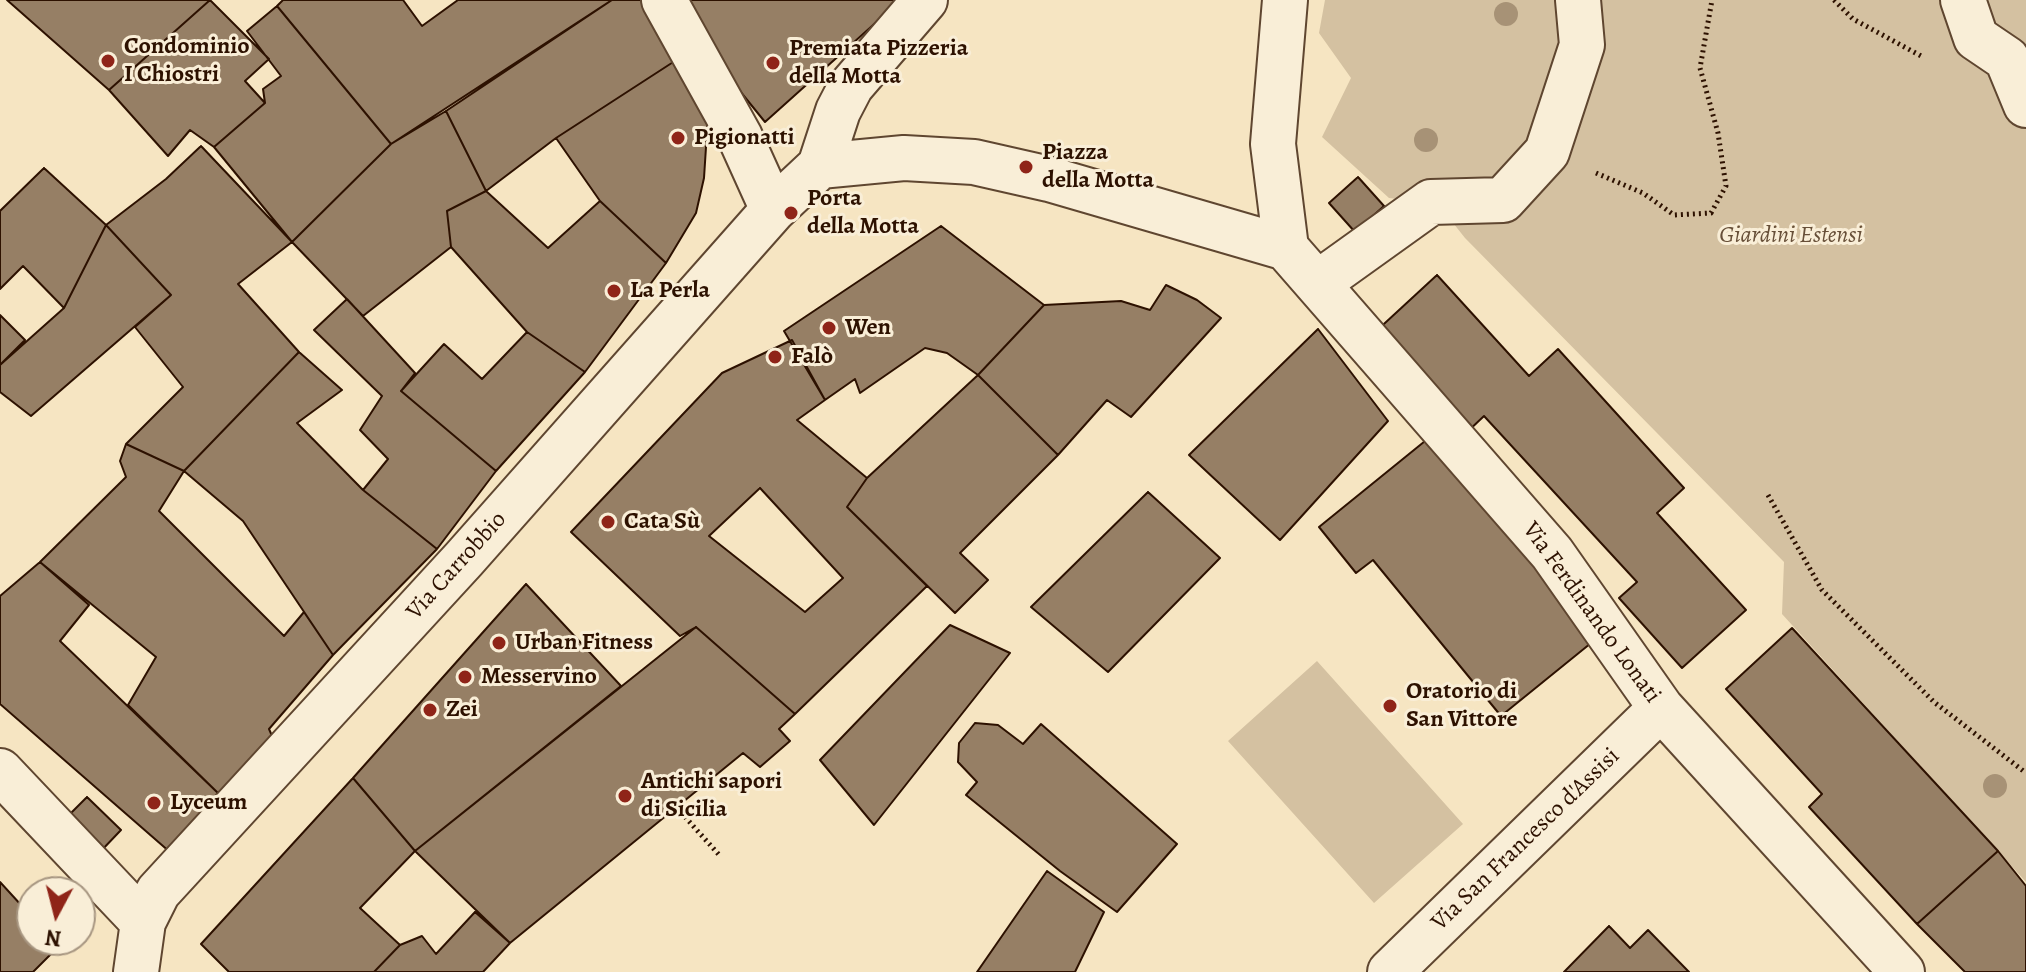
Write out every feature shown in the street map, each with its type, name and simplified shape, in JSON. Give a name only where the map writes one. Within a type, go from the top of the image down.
[{"type":"street","points":[[664,0],[740,137],[773,210],[820,166],[838,111],[851,86],[925,0]]},
{"type":"street","points":[[820,166],[904,158],[974,162],[1049,179],[1286,248],[1273,144],[1285,0]]},
{"type":"street","points":[[1318,283],[1431,202],[1503,200],[1547,152],[1582,45],[1578,0]]},
{"type":"street","points":[[1970,19],[2007,59],[2026,105]]},
{"type":"street","name":"Via Carrobbio","points":[[143,922],[158,892],[464,559],[773,210]]},
{"type":"street","name":"Via Ferdinando Lonati","points":[[1286,248],[1552,553],[1661,708],[1902,972]]},
{"type":"street","name":"Via San Francesco d'Assisi","points":[[1390,972],[1661,708]]},
{"type":"street","points":[[0,771],[143,922],[136,972]]},
{"type":"path","points":[[1547,152],[1643,193],[1674,215],[1711,213],[1726,186],[1718,133],[1700,68],[1712,0]]},
{"type":"path","points":[[1834,0],[1853,19],[1922,57],[1970,19]]},
{"type":"path","points":[[1768,495],[1822,590],[1934,702],[2026,773]]},
{"type":"path","points":[[677,808],[721,857]]},
{"type":"green space","name":"Giardini Estensi","points":[[1325,0],[2026,0],[2026,882],[1782,614],[1784,562],[1465,238],[1438,204],[1389,198],[1322,137],[1351,78],[1319,33]]},
{"type":"green space","points":[[1317,661],[1463,824],[1374,903],[1228,741]]},
{"type":"building","name":"Condominio I Chiostri","points":[[7,0],[210,0],[109,90]]},
{"type":"building","points":[[210,0],[269,59],[245,81],[265,103],[214,147],[190,130],[168,156],[109,90]]},
{"type":"building","points":[[283,0],[403,0],[422,26],[458,0],[612,0],[391,144],[277,6]]},
{"type":"building","points":[[612,0],[648,0],[681,57],[556,138],[486,191],[446,111]]},
{"type":"building","points":[[688,0],[901,0],[765,122],[718,64]]},
{"type":"building","points":[[277,6],[391,144],[292,242],[214,147],[265,103],[263,89],[281,76],[247,31]]},
{"type":"building","points":[[681,57],[708,116],[704,178],[696,213],[666,263],[600,201],[556,138]]},
{"type":"building","points":[[446,111],[486,191],[447,211],[451,247],[363,316],[292,242],[391,144]]},
{"type":"building","points":[[201,146],[292,242],[238,284],[299,352],[184,471],[126,444],[183,387],[135,327],[171,295],[106,225],[166,179]]},
{"type":"building","points":[[44,168],[106,225],[64,308],[23,266],[0,289],[0,211]]},
{"type":"building","points":[[1358,177],[1384,206],[1355,232],[1329,203]]},
{"type":"building","points":[[486,191],[548,248],[600,201],[666,263],[585,372],[527,332],[451,247],[447,211]]},
{"type":"building","points":[[106,225],[171,295],[31,416],[0,392],[0,365],[64,308]]},
{"type":"building","points":[[941,226],[1044,305],[978,375],[947,353],[925,348],[860,393],[855,379],[825,400],[784,331]]},
{"type":"building","points":[[1437,275],[1529,376],[1558,349],[1684,488],[1657,513],[1746,610],[1682,668],[1619,598],[1637,582],[1484,416],[1464,435],[1372,335]]},
{"type":"building","points":[[1166,285],[1197,300],[1221,318],[1131,417],[1107,400],[1058,455],[978,375],[1044,305],[1121,301],[1150,310]]},
{"type":"building","points":[[347,299],[415,373],[401,391],[496,471],[437,549],[363,490],[388,459],[360,430],[382,396],[314,330]]},
{"type":"building","points":[[0,315],[25,340],[0,365]]},
{"type":"building","points":[[1318,329],[1388,421],[1280,540],[1189,455]]},
{"type":"building","points":[[527,332],[585,372],[496,471],[401,391],[444,344],[482,379]]},
{"type":"building","points":[[792,340],[825,400],[797,420],[867,478],[847,507],[927,586],[795,714],[696,627],[680,636],[571,532],[722,373]],"holes":[[[760,488],[843,578],[805,612],[709,536]]]},
{"type":"building","points":[[299,352],[342,390],[297,423],[363,490],[437,549],[333,655],[243,521],[184,471]]},
{"type":"building","points":[[978,375],[1058,455],[960,553],[988,580],[955,613],[847,507],[867,478]]},
{"type":"building","points":[[1430,437],[1596,639],[1501,716],[1373,560],[1356,573],[1319,527]]},
{"type":"building","points":[[126,444],[184,471],[159,511],[284,636],[304,612],[333,655],[269,729],[276,745],[220,795],[128,705],[156,657],[40,562],[126,477],[120,461]]},
{"type":"building","points":[[1148,492],[1220,558],[1108,672],[1031,607]]},
{"type":"building","points":[[40,562],[89,605],[60,641],[220,795],[171,853],[0,704],[0,596]]},
{"type":"building","points":[[526,584],[621,686],[415,851],[353,778]]},
{"type":"building","points":[[950,625],[1010,653],[874,825],[820,760]]},
{"type":"building","points":[[696,627],[795,714],[779,729],[790,741],[760,767],[743,753],[510,943],[415,851]]},
{"type":"building","points":[[1792,628],[1998,851],[1917,924],[1809,807],[1822,794],[1726,689]]},
{"type":"building","points":[[975,723],[998,725],[1023,744],[1041,724],[1177,844],[1117,912],[1060,871],[966,795],[977,782],[958,762],[959,743]]},
{"type":"building","points":[[353,778],[415,851],[360,908],[400,945],[374,972],[229,972],[201,944]]},
{"type":"building","points":[[87,797],[121,830],[100,852],[65,819]]},
{"type":"building","points":[[1998,851],[2026,886],[2026,972],[1965,972],[1917,924]]},
{"type":"building","points":[[1047,871],[1104,912],[1075,972],[977,972]]},
{"type":"building","points":[[0,882],[16,900],[16,956],[49,956],[33,972],[0,972]]},
{"type":"building","points":[[475,912],[510,943],[483,972],[374,972],[400,945],[422,936],[436,954]]},
{"type":"building","points":[[1609,926],[1630,948],[1648,930],[1689,972],[1564,972]]},
{"type":"place","name":"Condominio I Chiostri","points":[[108,61]]},
{"type":"place","name":"Premiata Pizzeria della Motta","points":[[773,63]]},
{"type":"place","name":"Pigionatti","points":[[678,138]]},
{"type":"place","name":"Piazza della Motta","points":[[1026,167]]},
{"type":"place","name":"Porta della Motta","points":[[791,213]]},
{"type":"place","name":"La Perla","points":[[614,291]]},
{"type":"place","name":"Wen","points":[[829,328]]},
{"type":"place","name":"Falò","points":[[775,357]]},
{"type":"place","name":"Cata Sù","points":[[608,522]]},
{"type":"place","name":"Urban Fitness","points":[[499,643]]},
{"type":"place","name":"Messervino","points":[[465,677]]},
{"type":"place","name":"Oratorio di San Vittore","points":[[1390,706]]},
{"type":"place","name":"Zei","points":[[430,710]]},
{"type":"place","name":"Antichi sapori di Sicilia","points":[[625,796]]},
{"type":"place","name":"Lyceum","points":[[154,803]]}]
